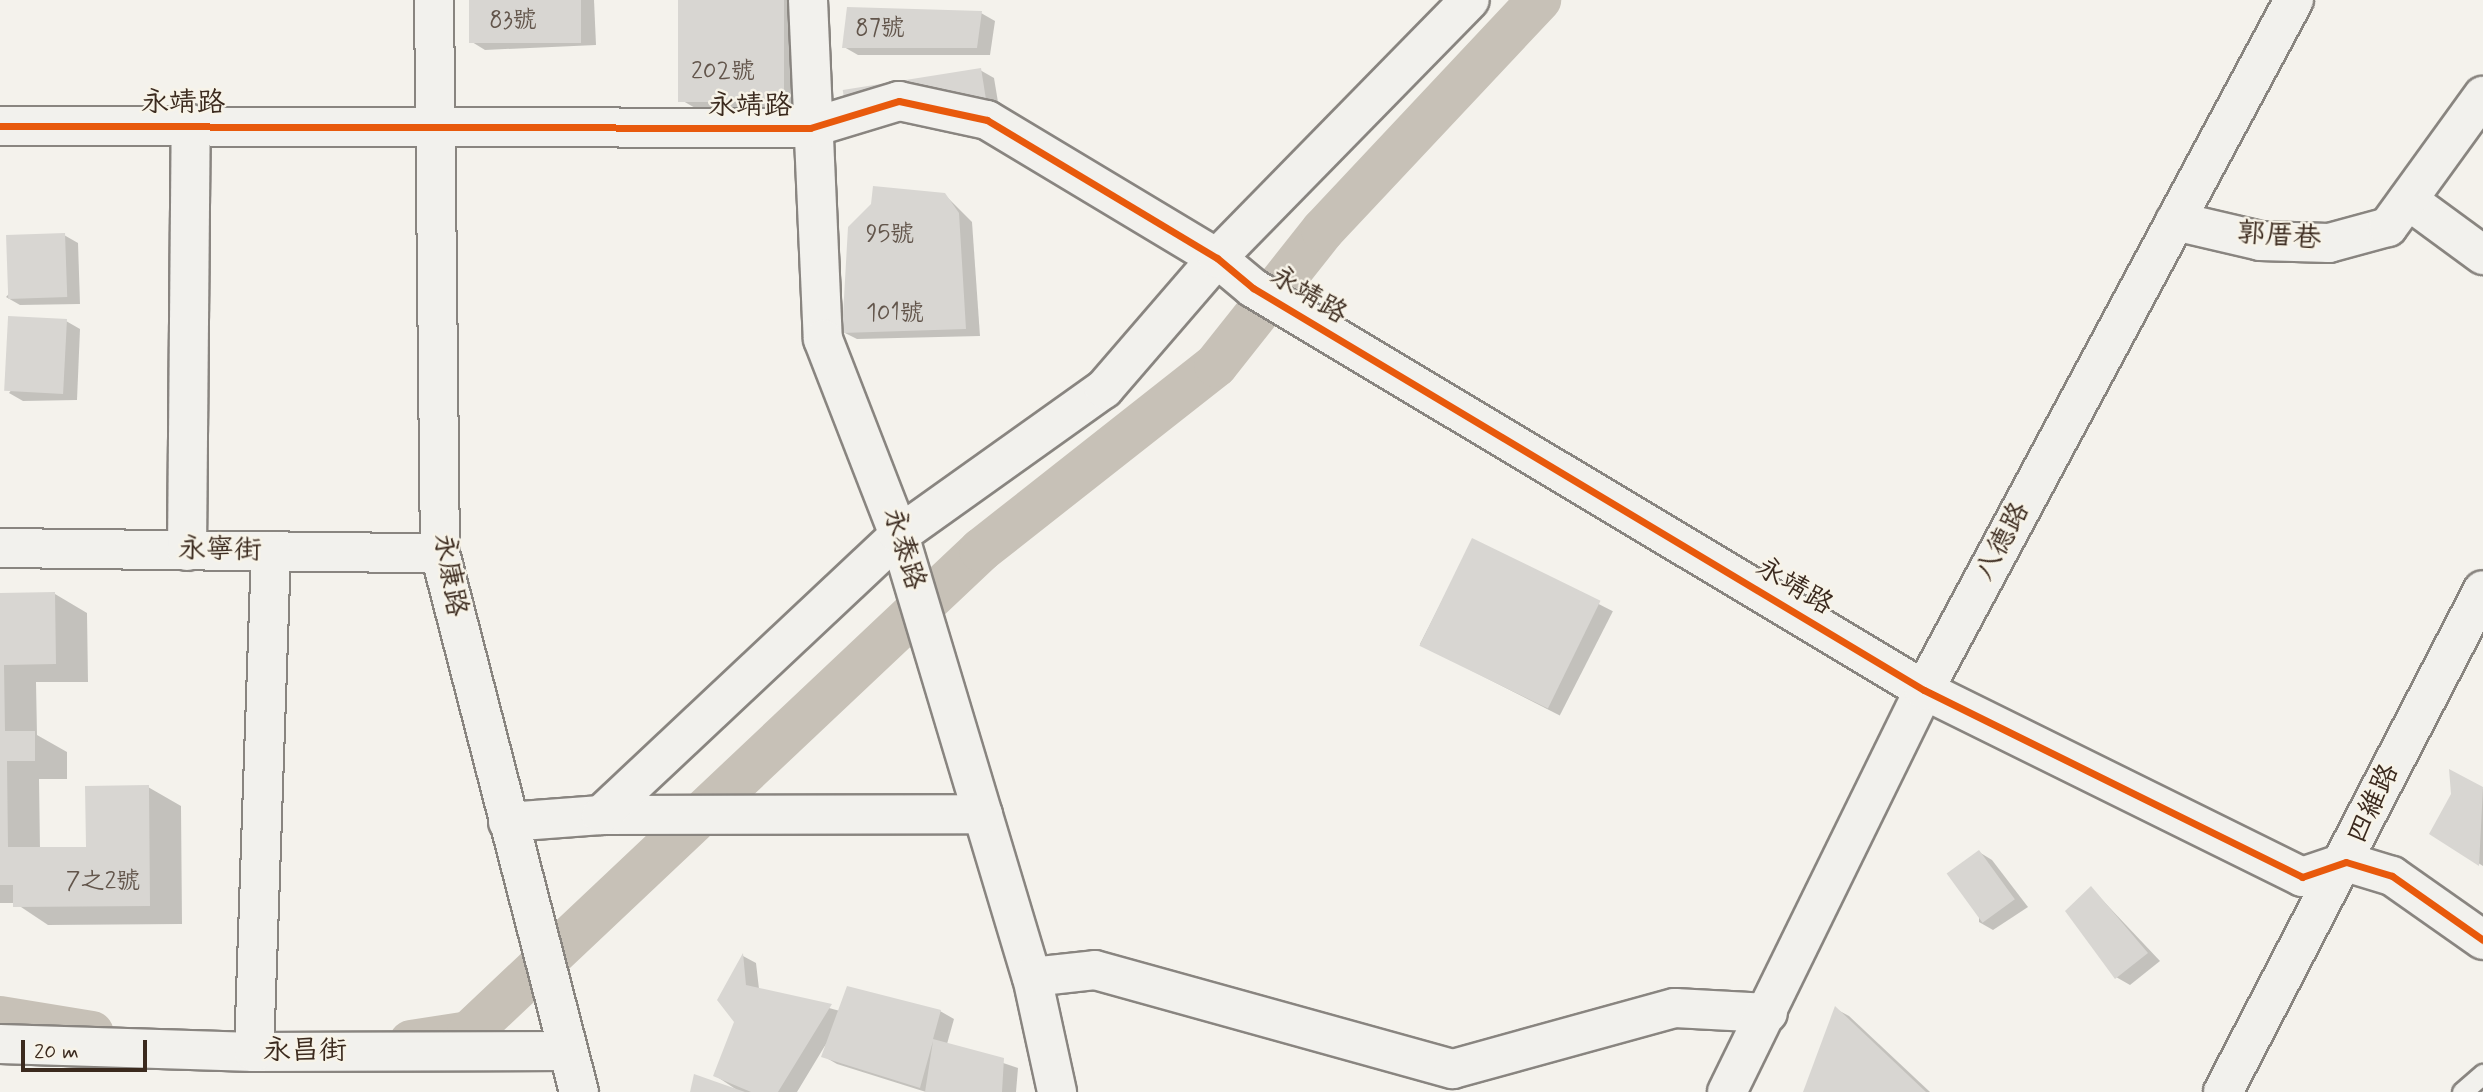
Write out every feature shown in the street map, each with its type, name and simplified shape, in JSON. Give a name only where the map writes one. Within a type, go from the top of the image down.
[{"type":"street","name":"永康路","points":[[434,0],[440,553],[579,1092]]},
{"type":"street","name":"永泰路","points":[[808,0],[810,128],[823,339],[899,535],[1031,977],[1057,1092]]},
{"type":"street","points":[[601,814],[899,535],[1104,389],[1217,258],[1470,0]]},
{"type":"street","name":"八德路","points":[[1727,1092],[1924,690],[2294,0]]},
{"type":"street","name":"郭厝巷","points":[[2175,221],[2260,241],[2329,243],[2388,227],[2483,96]]},
{"type":"street","name":"永靖路","points":[[0,126],[191,124],[435,129],[810,128],[899,101],[987,120],[1217,258],[1253,288],[1924,690],[2302,877],[2346,862]]},
{"type":"street","points":[[187,551],[191,124]]},
{"type":"street","points":[[2408,200],[2483,255]]},
{"type":"street","name":"永寧街","points":[[0,548],[440,553]]},
{"type":"street","points":[[254,1052],[271,551]]},
{"type":"street","name":"四維路","points":[[2223,1092],[2346,862],[2483,590]]},
{"type":"street","points":[[508,822],[601,814],[983,814]]},
{"type":"street","points":[[2346,862],[2392,876],[2483,940]]},
{"type":"street","points":[[1031,977],[1095,970],[1448,1080],[1675,1009],[1768,1013]]},
{"type":"street","name":"永昌街","points":[[0,1044],[254,1052],[567,1051]]},
{"type":"lane","points":[[2462,1092],[2483,1074]]},
{"type":"building","points":[[469,0],[581,0],[581,43],[469,43]]},
{"type":"building","points":[[678,0],[784,0],[784,102],[678,102]]},
{"type":"building","points":[[847,7],[982,11],[977,48],[842,48]]},
{"type":"building","points":[[981,68],[986,101],[848,122],[843,90]]},
{"type":"building","points":[[873,186],[945,193],[959,213],[966,329],[842,333],[848,227],[871,204]]},
{"type":"building","points":[[65,233],[67,297],[8,299],[6,235]]},
{"type":"building","points":[[8,316],[67,319],[63,394],[4,391]]},
{"type":"building","points":[[1472,538],[1601,601],[1548,709],[1419,646]]},
{"type":"building","points":[[55,592],[56,664],[4,665],[5,731],[35,731],[35,761],[7,761],[8,847],[86,847],[85,786],[149,785],[150,906],[13,907],[13,885],[0,885],[0,593]]},
{"type":"building","points":[[2449,769],[2483,787],[2479,866],[2429,834],[2451,794]]},
{"type":"building","points":[[1979,850],[2015,899],[1982,923],[1947,874]]},
{"type":"building","points":[[2091,886],[2148,953],[2115,979],[2065,911]]},
{"type":"building","points":[[743,953],[746,985],[832,1004],[778,1092],[751,1092],[713,1076],[734,1022],[717,1000]]},
{"type":"building","points":[[847,986],[941,1010],[933,1039],[1004,1058],[1002,1092],[925,1092],[933,1041],[920,1088],[821,1057]]},
{"type":"building","points":[[1835,1006],[1926,1092],[1803,1092]]},
{"type":"building","points":[[694,1074],[745,1092],[690,1092]]},
{"type":"waterway","points":[[411,1042],[469,1033],[981,550],[1216,365],[1323,230],[1539,0]]},
{"type":"waterway","points":[[0,1018],[92,1033]]},
{"type":"cycle path","points":[[0,126],[810,128],[899,101],[987,120],[1217,258],[1253,288],[1924,690],[2302,877],[2346,862],[2392,876],[2483,940]]}]
